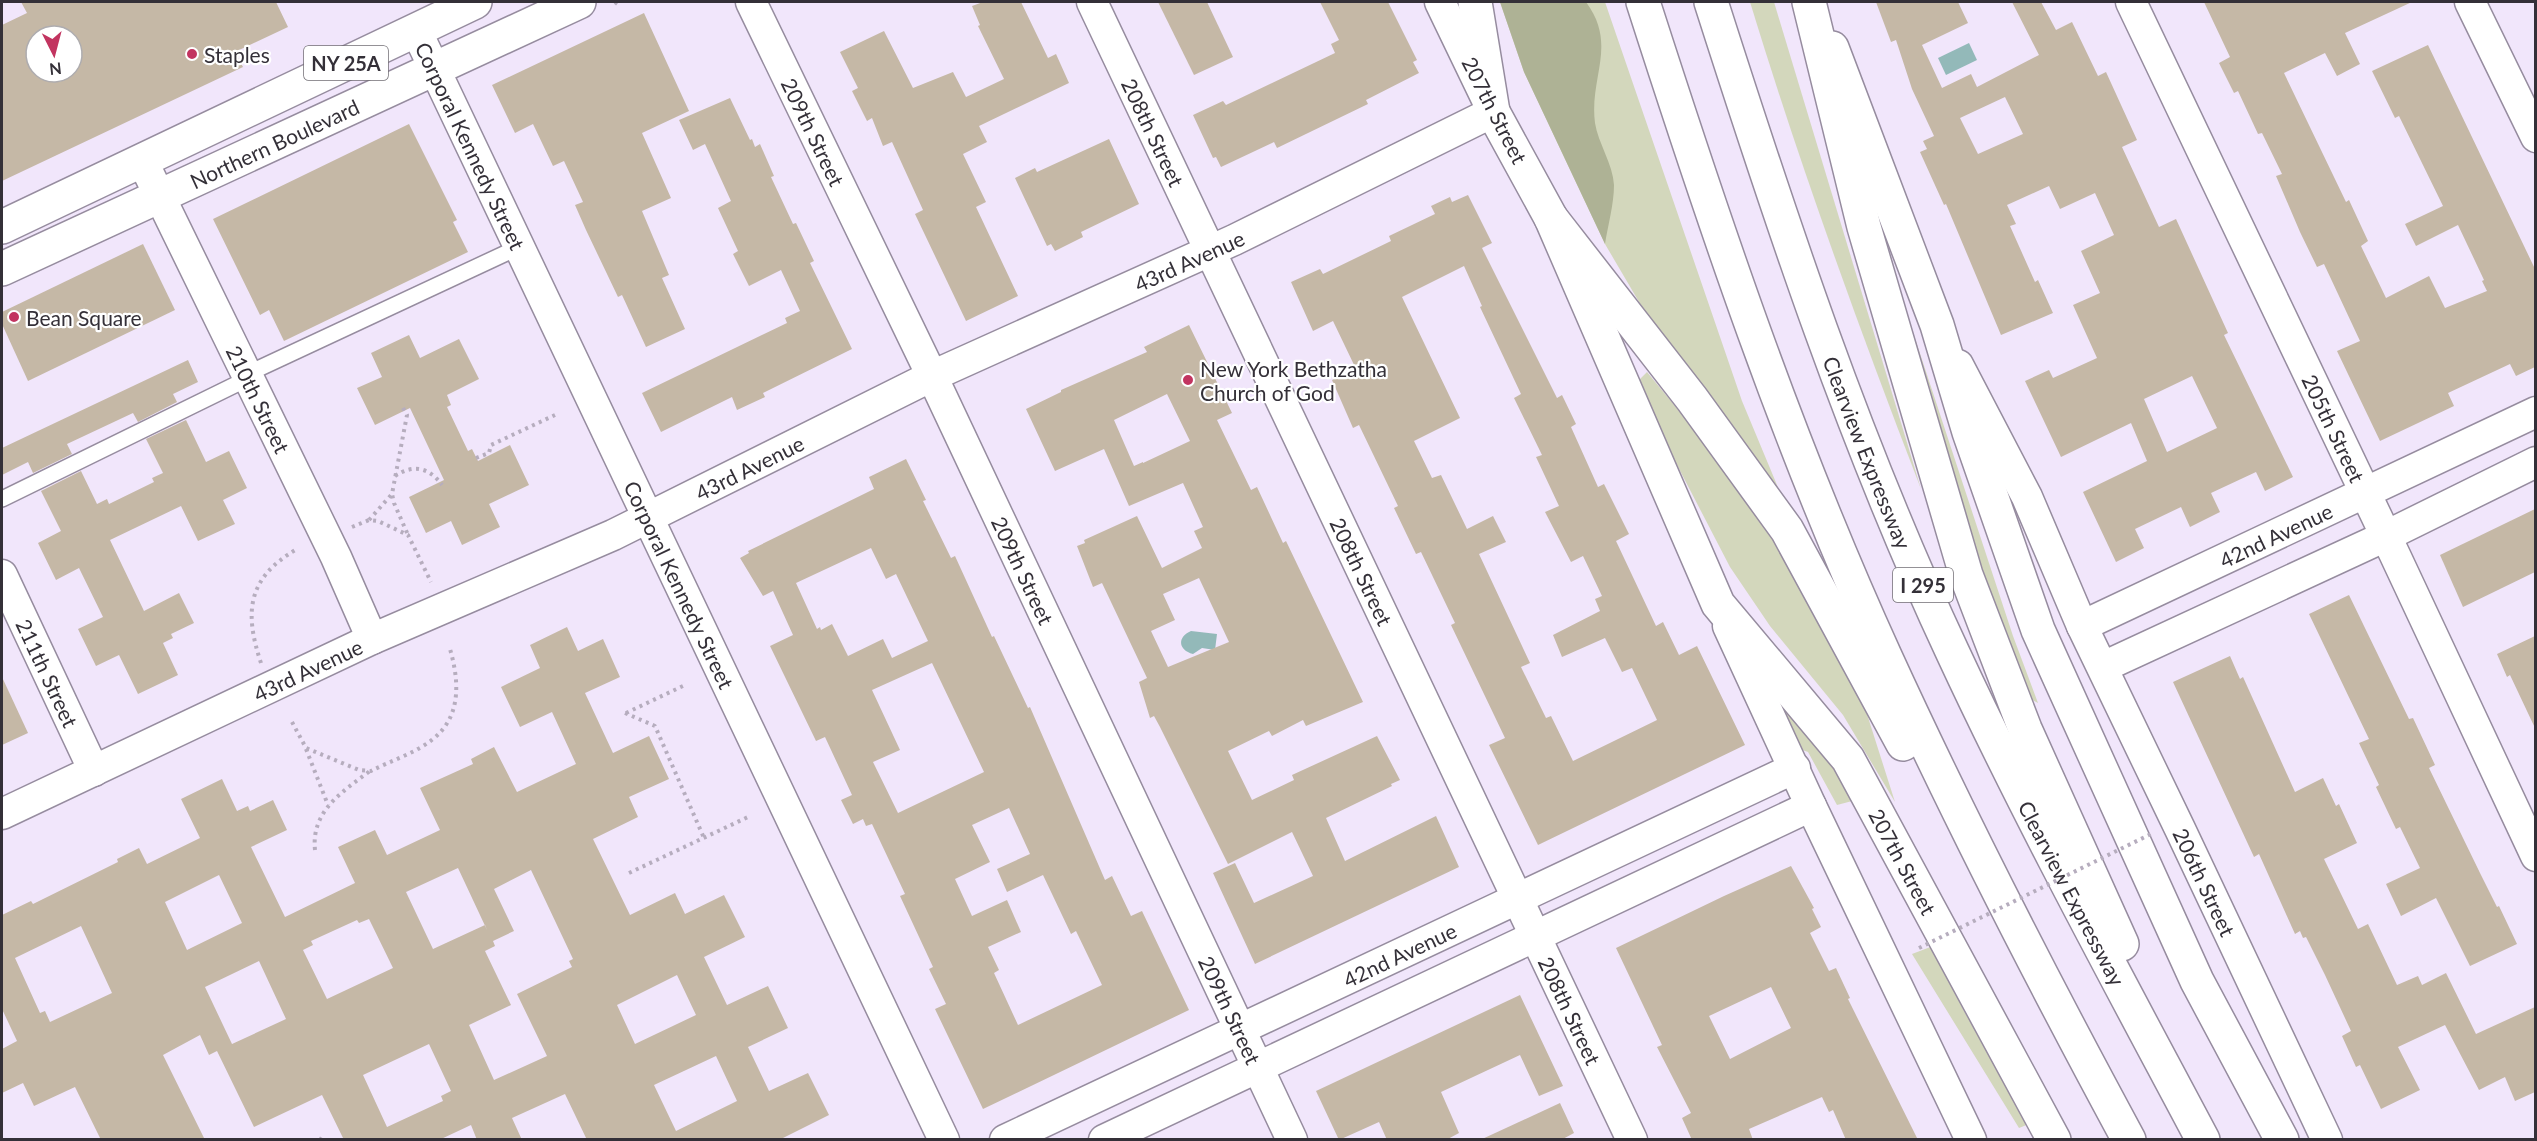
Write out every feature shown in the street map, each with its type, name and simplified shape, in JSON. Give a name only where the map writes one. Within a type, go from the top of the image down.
[{"type":"main road","name":"Northern Boulevard","points":[[2,227],[475,2]]},
{"type":"main road","name":"Northern Boulevard","points":[[2,269],[577,2]]},
{"type":"main road","points":[[1475,2],[1493,112]]},
{"type":"main road","name":"I 295","points":[[1643,2],[1742,299],[1812,484],[1884,654],[1967,831],[2129,1140]]},
{"type":"main road","name":"Clearview Expressway","points":[[1711,2],[1809,296],[1876,477],[1951,650],[2034,821],[2203,1140]]},
{"type":"main road","points":[[1809,2],[1864,227],[1966,575],[2025,729],[2210,1140]]},
{"type":"main road","points":[[1814,2],[1937,325],[1969,432],[2038,630],[2197,981],[2282,1140]]},
{"type":"main road","name":"207th Street","points":[[1493,112],[1551,218]]},
{"type":"main road","points":[[1551,218],[1692,399],[1787,530],[1903,744],[2113,1109]]},
{"type":"main road","points":[[1551,218],[1718,604]]},
{"type":"main road","name":"207th Street","points":[[1718,604],[1848,759],[2054,1140]]},
{"type":"street","name":"209th Street","points":[[751,2],[932,376],[1292,1140]]},
{"type":"street","name":"208th Street","points":[[1092,2],[1632,1140]]},
{"type":"street","name":"207th Street","points":[[1440,2],[1493,112]]},
{"type":"street","name":"205th Street","points":[[2131,2],[2386,536],[2535,856]]},
{"type":"street","points":[[2470,2],[2535,137]]},
{"type":"street","name":"Corporal Kennedy Street","points":[[416,30],[944,1140]]},
{"type":"street","name":"43rd Avenue","points":[[2,814],[372,639],[613,535],[932,376],[1211,249],[1493,112]]},
{"type":"street","name":"210th Street","points":[[142,160],[336,557],[372,639]]},
{"type":"street","points":[[1937,325],[2027,497],[2082,626]]},
{"type":"street","name":"42nd Avenue","points":[[2082,626],[2535,412]]},
{"type":"street","points":[[2103,667],[2386,536],[2535,462]]},
{"type":"street","name":"211th Street","points":[[2,575],[94,771]]},
{"type":"street","points":[[1718,604],[1811,806],[1971,1140]]},
{"type":"street","name":"206th Street","points":[[2082,626],[2327,1140]]},
{"type":"street","name":"42nd Avenue","points":[[1005,1140],[1795,768]]},
{"type":"street","name":"42nd Avenue","points":[[1104,1140],[1811,806]]},
{"type":"lane","points":[[2,499],[248,376],[519,248]]},
{"type":"path","points":[[615,2],[620,6]]},
{"type":"path","points":[[403,408],[407,415],[392,494],[408,535],[431,582]]},
{"type":"path","points":[[476,458],[489,453],[491,445],[555,415]]},
{"type":"path","points":[[395,477],[404,470],[416,468],[435,476],[442,485]]},
{"type":"path","points":[[350,528],[369,520],[392,494]]},
{"type":"path","points":[[369,520],[378,521],[408,535]]},
{"type":"path","points":[[261,664],[252,635],[250,614],[255,593],[280,558],[297,549]]},
{"type":"path","points":[[315,850],[314,838],[319,821],[328,805],[371,771],[434,739],[447,721],[456,704],[458,687],[450,649]]},
{"type":"path","points":[[685,686],[625,713],[655,726],[704,838]]},
{"type":"path","points":[[292,722],[306,748],[328,805]]},
{"type":"path","points":[[306,748],[359,770],[371,771]]},
{"type":"path","points":[[629,873],[748,817]]},
{"type":"path","points":[[1919,948],[2151,834]]},
{"type":"shaded area","points":[[1500,2],[1605,2],[1742,401],[1787,509],[1686,382],[1605,244],[1524,72]]},
{"type":"shaded area","points":[[1500,2],[1586,2],[1595,18],[1600,33],[1601,47],[1594,106],[1595,123],[1611,169],[1614,185],[1605,244],[1524,72]]},
{"type":"shaded area","points":[[1750,2],[1774,2],[1921,489],[1831,247]]},
{"type":"shaded area","points":[[1969,43],[1977,60],[1946,75],[1938,58]]},
{"type":"shaded area","points":[[1882,238],[2013,636],[2038,703],[2023,695],[1995,625]]},
{"type":"shaded area","points":[[1647,372],[1736,480],[1782,548],[1859,689],[1895,802],[1843,715],[1770,626],[1730,567],[1635,384]]},
{"type":"shaded area","points":[[1191,631],[1217,634],[1215,650],[1202,648],[1193,654],[1184,650],[1181,643],[1183,637]]},
{"type":"shaded area","points":[[1763,680],[1804,720],[1856,800],[1837,805],[1808,752],[1797,748]]},
{"type":"shaded area","points":[[1933,946],[1964,1011],[2029,1124],[2019,1128],[1912,954]]},
{"type":"building","points":[[21,2],[276,2],[288,27],[235,52],[243,67],[2,181],[2,25],[27,13]]},
{"type":"building","points":[[983,2],[1021,2],[1048,58],[1056,54],[1069,83],[979,126],[987,142],[963,154],[986,202],[976,207],[1018,296],[966,321],[915,214],[923,210],[892,142],[883,146],[872,118],[867,121],[852,91],[858,88],[840,52],[884,31],[913,88],[953,72],[966,97],[1004,79],[978,26],[980,25],[972,6]]},
{"type":"building","points":[[1158,2],[1207,2],[1233,57],[1194,75]]},
{"type":"building","points":[[1320,2],[1388,2],[1417,60],[1413,62],[1419,73],[1366,100],[1368,104],[1277,148],[1274,142],[1221,167],[1216,157],[1213,158],[1193,115],[1223,101],[1226,105],[1335,53],[1331,44],[1339,40]]},
{"type":"building","points":[[1876,2],[1958,2],[1968,23],[1922,45],[1942,88],[1971,74],[1977,87],[2039,55],[2012,2],[2041,2],[2056,30],[2072,22],[2098,76],[2106,72],[2137,140],[2122,147],[2159,227],[2176,219],[2228,333],[2224,335],[2293,477],[2265,491],[2256,472],[2211,493],[2220,512],[2190,527],[2181,507],[2135,529],[2144,548],[2116,562],[2083,492],[2147,461],[2131,423],[2061,457],[2025,381],[2049,370],[2053,378],[2097,358],[2073,305],[2100,293],[2081,251],[2114,235],[2095,193],[2060,209],[2049,186],[2007,205],[2016,224],[2010,226],[2035,282],[2038,280],[2053,313],[2001,335],[1946,204],[1944,205],[1920,152],[1927,149],[1923,141],[1934,136],[1912,89],[1896,40],[1891,42]],"holes":[[[2005,97],[2023,134],[1978,154],[1960,118]],[[2192,376],[2217,428],[2167,452],[2144,399]]]},
{"type":"building","points":[[2204,2],[2412,2],[2345,33],[2360,64],[2337,76],[2325,53],[2284,73],[2346,202],[2349,200],[2368,241],[2361,246],[2386,298],[2429,276],[2445,308],[2487,291],[2482,281],[2484,280],[2458,225],[2416,246],[2405,224],[2443,206],[2399,116],[2395,118],[2372,71],[2428,45],[2535,269],[2535,367],[2516,376],[2510,364],[2448,393],[2454,406],[2380,441],[2337,351],[2360,341],[2324,264],[2317,267],[2300,232],[2276,176],[2282,174],[2262,133],[2258,134],[2238,91],[2234,93],[2219,63],[2230,57]]},
{"type":"building","points":[[644,13],[689,111],[642,133],[671,198],[642,211],[669,275],[662,278],[685,329],[646,347],[622,295],[618,297],[586,230],[575,205],[583,202],[564,161],[553,166],[533,124],[515,133],[492,85]]},
{"type":"building","points":[[730,98],[750,140],[752,139],[755,147],[760,144],[774,176],[771,177],[793,224],[796,223],[814,261],[810,263],[852,349],[763,393],[765,397],[737,410],[732,397],[661,432],[642,393],[787,323],[785,318],[800,311],[781,270],[749,286],[733,254],[738,251],[718,208],[731,201],[705,144],[693,150],[679,120]]},
{"type":"building","points":[[409,124],[457,220],[453,222],[468,252],[284,341],[269,310],[260,315],[213,219]]},
{"type":"building","points":[[1109,139],[1139,204],[1081,232],[1083,237],[1055,251],[1051,244],[1047,246],[1015,178],[1035,168],[1037,172]]},
{"type":"building","points":[[1468,195],[1492,243],[1482,248],[1557,398],[1562,395],[1576,424],[1571,427],[1598,487],[1604,484],[1629,534],[1616,541],[1656,626],[1663,622],[1679,655],[1697,646],[1745,745],[1538,845],[1489,745],[1505,738],[1451,625],[1455,623],[1421,552],[1416,554],[1394,508],[1398,506],[1359,425],[1353,428],[1332,380],[1356,369],[1333,321],[1313,331],[1291,282],[1320,269],[1323,274],[1391,241],[1389,236],[1435,214],[1431,206],[1450,197],[1452,202]],"holes":[[[1464,266],[1482,306],[1480,307],[1521,394],[1514,398],[1542,455],[1536,457],[1559,506],[1545,512],[1571,562],[1583,556],[1602,596],[1595,599],[1600,611],[1553,635],[1562,657],[1605,638],[1622,672],[1632,668],[1657,720],[1573,761],[1551,716],[1546,718],[1521,667],[1530,663],[1479,554],[1506,542],[1493,516],[1467,529],[1441,475],[1432,478],[1414,441],[1460,418],[1402,297]]]},
{"type":"building","points":[[143,244],[175,310],[28,381],[2,324],[2,312]]},
{"type":"building","points":[[1189,325],[1232,413],[1217,420],[1251,490],[1257,487],[1283,543],[1286,541],[1363,702],[1306,726],[1303,720],[1272,736],[1269,731],[1228,751],[1252,800],[1294,780],[1292,775],[1377,736],[1400,780],[1326,818],[1345,861],[1436,816],[1459,867],[1255,964],[1213,873],[1235,863],[1254,903],[1313,876],[1292,832],[1228,864],[1160,727],[1154,716],[1150,718],[1139,682],[1147,678],[1102,583],[1093,587],[1077,546],[1085,543],[1084,540],[1137,516],[1162,568],[1202,548],[1194,531],[1203,527],[1183,483],[1129,506],[1104,449],[1055,471],[1026,409],[1061,390],[1147,352],[1144,347]],"holes":[[[1167,394],[1190,441],[1134,466],[1114,420]],[[1199,578],[1229,642],[1168,667],[1151,631],[1175,620],[1163,594]]]},
{"type":"building","points":[[409,335],[420,358],[459,339],[479,379],[447,395],[451,405],[447,407],[468,451],[472,449],[478,461],[510,445],[529,485],[489,504],[500,527],[462,545],[451,521],[426,533],[409,497],[444,480],[410,408],[375,425],[357,388],[382,377],[371,353]]},
{"type":"building","points":[[188,360],[198,382],[173,394],[177,402],[138,422],[133,413],[67,444],[72,454],[33,473],[28,462],[2,475],[2,448]]},
{"type":"building","points":[[186,420],[206,462],[229,451],[247,488],[223,500],[235,524],[198,541],[181,506],[110,540],[144,611],[179,593],[194,623],[171,634],[173,638],[163,643],[178,675],[138,694],[119,655],[96,666],[78,629],[103,617],[79,568],[56,580],[38,543],[61,531],[41,491],[81,471],[97,504],[107,499],[109,504],[154,482],[152,478],[163,473],[146,439]]},
{"type":"building","points":[[906,459],[926,500],[923,501],[951,558],[955,556],[992,637],[994,636],[1028,708],[1030,707],[1105,880],[1112,876],[1131,916],[1142,911],[1189,1010],[983,1109],[935,1009],[946,1004],[929,969],[933,967],[900,896],[905,894],[872,824],[866,826],[863,819],[853,824],[841,800],[852,795],[825,737],[816,741],[770,646],[793,635],[773,591],[763,596],[740,558],[749,553],[748,551],[874,489],[869,477]],"holes":[[[871,548],[886,579],[896,574],[928,641],[892,658],[883,639],[848,656],[832,624],[821,630],[820,627],[817,629],[796,583]],[[932,663],[984,772],[898,813],[873,762],[900,750],[872,690]],[[1009,808],[1030,854],[997,869],[1007,892],[1043,875],[1071,934],[1076,931],[1102,985],[1018,1025],[994,973],[999,970],[988,947],[1021,932],[1007,900],[972,916],[955,879],[990,862],[972,825]]]},
{"type":"building","points":[[2535,509],[2535,572],[2463,607],[2440,555]]},
{"type":"building","points":[[2349,595],[2409,719],[2413,718],[2435,765],[2429,768],[2517,944],[2470,966],[2436,898],[2401,916],[2386,884],[2420,868],[2400,827],[2396,829],[2376,787],[2379,785],[2359,743],[2369,739],[2309,614]]},
{"type":"building","points":[[567,627],[578,651],[603,639],[620,677],[585,693],[613,753],[649,736],[669,779],[629,797],[638,817],[593,839],[630,915],[675,893],[685,914],[724,895],[745,937],[704,957],[727,1005],[768,986],[788,1028],[748,1047],[769,1091],[808,1073],[829,1115],[779,1140],[587,1140],[565,1094],[512,1118],[522,1140],[477,1140],[471,1125],[439,1140],[344,1140],[322,1095],[254,1127],[217,1051],[209,1055],[200,1035],[163,1055],[205,1140],[101,1140],[75,1087],[34,1106],[23,1083],[2,1093],[2,1049],[17,1041],[2,1009],[2,915],[31,901],[33,904],[118,862],[117,859],[139,848],[147,864],[200,838],[181,799],[222,779],[237,811],[248,806],[250,811],[273,800],[287,830],[251,847],[285,917],[355,883],[338,847],[375,830],[387,855],[440,830],[420,788],[473,764],[471,759],[494,747],[517,792],[576,764],[552,712],[520,727],[501,687],[540,668],[530,645]],"holes":[[[458,868],[485,925],[433,949],[406,892]],[[531,870],[573,959],[569,961],[572,967],[517,994],[547,1056],[494,1080],[469,1025],[511,1005],[485,951],[495,946],[493,941],[514,931],[494,889]],[[219,875],[242,923],[187,950],[165,902]],[[369,919],[393,968],[327,999],[303,950],[313,945],[311,941],[357,920],[359,923]],[[81,926],[112,993],[50,1022],[45,1011],[40,1013],[15,958]],[[259,961],[286,1019],[232,1044],[205,987]],[[677,975],[696,1015],[635,1044],[617,1005]],[[429,1044],[451,1091],[441,1096],[443,1101],[387,1127],[363,1075]],[[716,1056],[737,1101],[676,1131],[654,1085]]]},
{"type":"building","points":[[2535,636],[2535,728],[2510,675],[2507,677],[2497,654]]},
{"type":"building","points":[[2230,656],[2240,679],[2243,677],[2295,792],[2323,778],[2336,806],[2339,804],[2357,843],[2324,859],[2358,929],[2368,924],[2397,985],[2418,976],[2422,985],[2446,973],[2476,1034],[2535,1007],[2535,1092],[2515,1101],[2505,1077],[2479,1090],[2445,1025],[2398,1047],[2420,1090],[2381,1109],[2360,1065],[2356,1067],[2342,1036],[2351,1031],[2325,975],[2306,937],[2303,938],[2300,931],[2295,934],[2259,854],[2254,857],[2173,682]]},
{"type":"building","points":[[2,677],[28,733],[2,745]]},
{"type":"building","points":[[1791,866],[1814,908],[1812,909],[1821,927],[1810,933],[1829,971],[1836,968],[1850,998],[1848,999],[1918,1140],[1846,1140],[1833,1110],[1829,1112],[1822,1097],[1749,1129],[1753,1140],[1692,1140],[1682,1118],[1691,1113],[1657,1047],[1662,1045],[1616,948]],"holes":[[[1771,987],[1791,1028],[1730,1059],[1709,1016]]]},
{"type":"building","points":[[1520,995],[1563,1086],[1539,1096],[1520,1055],[1441,1092],[1459,1133],[1446,1140],[1387,1140],[1379,1122],[1339,1140],[1316,1091]]},
{"type":"building","points":[[1560,1103],[1574,1133],[1561,1140],[1480,1140]]},
{"type":"place","name":"Staples","points":[[192,54]]},
{"type":"place","name":"Bean Square","points":[[14,317]]},
{"type":"place","name":"New York Bethzatha Church of God","points":[[1188,380]]}]
